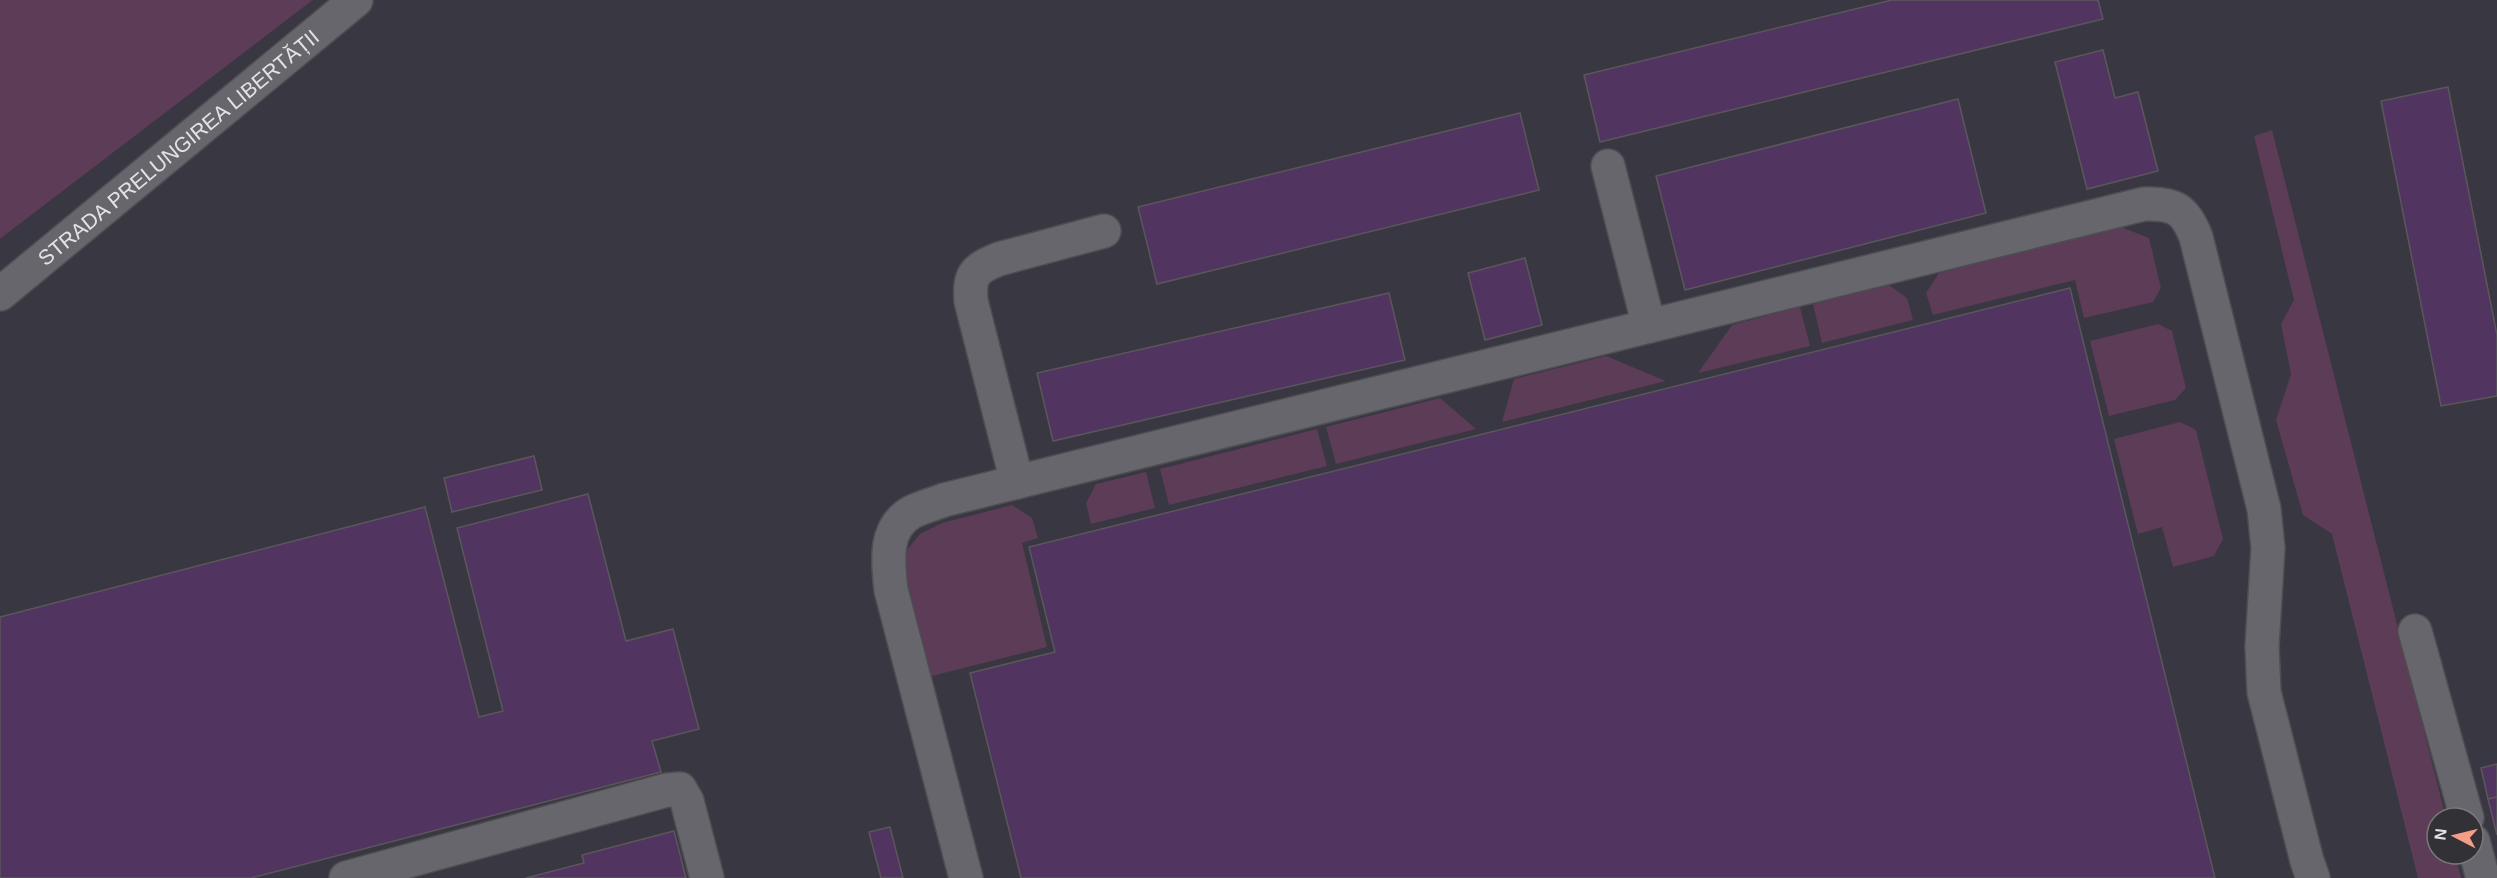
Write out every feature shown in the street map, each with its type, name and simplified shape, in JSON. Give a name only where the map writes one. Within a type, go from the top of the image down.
[{"type":"street","name":"STRADA PRELUNGIREA LIBERTĂȚII","points":[[0,294],[356,0]]},
{"type":"street","points":[[1608,166],[1648,326]]},
{"type":"street","points":[[966,878],[891,590],[887,561],[892,532],[910,513],[944,500],[2144,204],[2163,203],[2178,208],[2189,219],[2196,237],[2264,509],[2268,548],[2262,646],[2265,692],[2313,878]]},
{"type":"street","points":[[1017,482],[971,302],[970,285],[974,274],[984,265],[1104,231]]},
{"type":"street","points":[[2415,631],[2464,806]]},
{"type":"street","points":[[346,878],[667,790],[680,789],[687,801],[707,878]]},
{"type":"shaded area","points":[[0,0],[313,0],[0,239]]},
{"type":"shaded area","points":[[313,0],[2497,0],[2497,878],[0,878],[0,239]]},
{"type":"shaded area","points":[[2272,130],[2443,806],[2425,806],[2425,866],[2458,866],[2461,878],[2418,878],[2332,534],[2303,515],[2276,420],[2291,374],[2281,324],[2294,300],[2254,136]]},
{"type":"shaded area","points":[[2121,227],[2149,238],[2161,288],[2153,302],[2084,318],[2075,280],[1933,315],[1926,293],[1939,273]]},
{"type":"shaded area","points":[[1889,285],[1907,298],[1913,320],[1822,343],[1813,304]]},
{"type":"shaded area","points":[[1800,307],[1810,346],[1698,373],[1732,325]]},
{"type":"shaded area","points":[[2158,324],[2172,331],[2186,388],[2175,400],[2109,416],[2090,341]]},
{"type":"shaded area","points":[[1606,356],[1666,381],[1502,422],[1514,379]]},
{"type":"shaded area","points":[[1440,398],[1476,429],[1336,464],[1326,427]]},
{"type":"shaded area","points":[[2180,422],[2196,430],[2223,539],[2214,556],[2173,567],[2162,527],[2138,534],[2114,439]]},
{"type":"shaded area","points":[[1317,429],[1327,466],[1169,505],[1160,469]]},
{"type":"shaded area","points":[[1146,472],[1155,508],[1091,524],[1086,503],[1096,484]]},
{"type":"shaded area","points":[[1012,505],[1032,518],[1038,538],[1022,543],[1047,647],[924,678],[903,571],[907,550],[920,534],[942,523]]},
{"type":"building","points":[[1892,0],[2098,0],[2103,19],[1600,142],[1584,75]]},
{"type":"building","points":[[2103,50],[2115,98],[2138,92],[2158,171],[2087,189],[2055,62]]},
{"type":"building","points":[[2448,87],[2497,335],[2497,396],[2441,406],[2381,101]]},
{"type":"building","points":[[1958,99],[1986,213],[1685,290],[1656,176]]},
{"type":"building","points":[[1520,113],[1539,190],[1157,284],[1138,207]]},
{"type":"building","points":[[1525,258],[1542,325],[1485,340],[1468,273]]},
{"type":"building","points":[[2070,288],[2215,878],[1021,878],[970,673],[1055,652],[1029,547]]},
{"type":"building","points":[[1389,293],[1405,360],[1053,441],[1037,373]]},
{"type":"building","points":[[534,456],[542,490],[452,512],[444,478]]},
{"type":"building","points":[[588,494],[626,641],[673,629],[699,729],[652,741],[661,772],[251,878],[0,878],[0,617],[425,507],[479,717],[503,711],[457,528]]},
{"type":"building","points":[[2497,764],[2497,797],[2488,799],[2481,768]]},
{"type":"building","points":[[2497,797],[2497,835],[2488,799]]},
{"type":"building","points":[[890,827],[903,878],[881,878],[869,832]]},
{"type":"building","points":[[674,831],[686,878],[526,878],[584,863],[582,855]]}]
